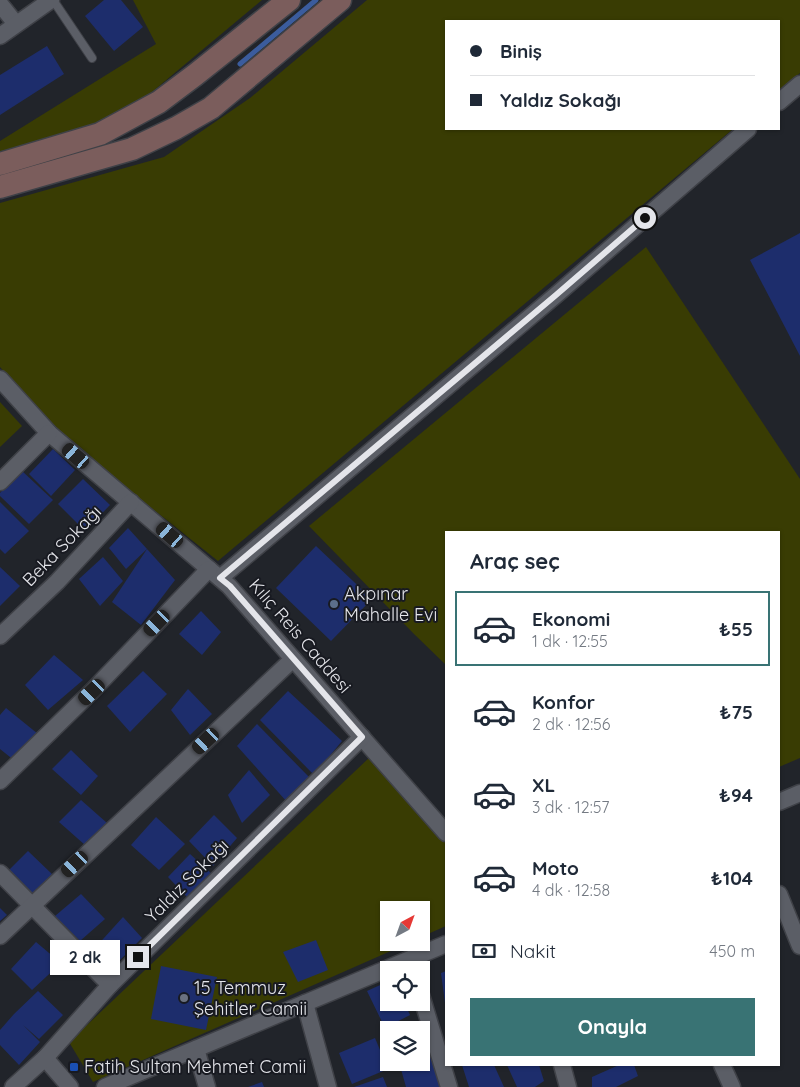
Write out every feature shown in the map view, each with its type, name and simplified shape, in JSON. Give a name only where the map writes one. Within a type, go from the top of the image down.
[{"type":"main road","points":[[0,164],[100,134],[159,102],[289,0]]},
{"type":"main road","points":[[0,186],[132,149],[183,124],[211,108],[340,0]]},
{"type":"street","points":[[0,36],[52,0]]},
{"type":"street","points":[[0,4],[16,24]]},
{"type":"street","points":[[780,101],[800,84]]},
{"type":"street","points":[[0,781],[214,573],[556,295],[747,130]]},
{"type":"street","name":"Kılıç Reis Caddesi","points":[[0,379],[49,432],[230,586],[445,832]]},
{"type":"street","points":[[0,482],[49,432]]},
{"type":"street","name":"Beka Sokağı","points":[[0,636],[57,582],[131,502]]},
{"type":"street","points":[[0,936],[293,659]]},
{"type":"street","name":"Yaldız Sokağı","points":[[13,1087],[45,1058],[110,985],[362,737]]},
{"type":"street","points":[[780,802],[800,793]]},
{"type":"street","points":[[0,872],[110,985]]},
{"type":"street","points":[[780,896],[800,946]]},
{"type":"street","points":[[417,961],[445,945]]},
{"type":"street","points":[[105,1087],[305,1003],[380,976]]},
{"type":"street","points":[[305,1003],[328,1087]]},
{"type":"street","points":[[426,1011],[449,1087]]},
{"type":"street","points":[[196,1049],[207,1087]]},
{"type":"street","points":[[45,1058],[70,1087]]},
{"type":"street","points":[[562,1066],[568,1087]]},
{"type":"street","points":[[722,1066],[732,1087]]},
{"type":"lane","points":[[52,0],[92,58]]},
{"type":"shaded area","points":[[133,0],[262,0],[122,117],[0,153],[0,141],[156,44]]},
{"type":"shaded area","points":[[367,0],[800,0],[800,73],[780,89],[780,20],[445,20],[445,130],[732,130],[218,561],[55,431],[0,367],[0,203],[164,157],[250,98]]},
{"type":"shaded area","points":[[646,247],[800,479],[800,758],[780,767],[780,531],[445,531],[445,664],[309,526]]},
{"type":"shaded area","points":[[0,402],[22,426],[0,447]]},
{"type":"shaded area","points":[[370,757],[445,841],[445,926],[430,933],[430,901],[380,901],[380,951],[391,951],[93,1082],[69,1042]]},
{"type":"building","points":[[104,0],[121,0],[143,27],[114,51],[85,16]]},
{"type":"building","points":[[47,46],[64,74],[0,115],[0,75]]},
{"type":"building","points":[[800,233],[800,356],[750,260]]},
{"type":"building","points":[[53,449],[75,470],[51,496],[29,474]]},
{"type":"building","points":[[21,470],[53,500],[29,524],[0,496],[0,493]]},
{"type":"building","points":[[83,479],[110,505],[85,531],[58,504]]},
{"type":"building","points":[[0,502],[29,531],[5,554],[0,549]]},
{"type":"building","points":[[128,528],[147,549],[126,569],[109,548]]},
{"type":"building","points":[[316,546],[372,599],[331,641],[276,588]]},
{"type":"building","points":[[147,549],[175,580],[141,625],[112,602]]},
{"type":"building","points":[[103,557],[123,581],[100,606],[79,579]]},
{"type":"building","points":[[0,567],[20,586],[0,606]]},
{"type":"building","points":[[201,611],[221,632],[202,655],[179,634]]},
{"type":"building","points":[[54,655],[83,680],[48,710],[25,685]]},
{"type":"building","points":[[143,671],[167,694],[130,732],[107,706]]},
{"type":"building","points":[[188,689],[212,714],[190,735],[171,710]]},
{"type":"building","points":[[288,691],[342,741],[314,775],[260,720]]},
{"type":"building","points":[[6,708],[38,734],[15,761],[0,749],[0,715]]},
{"type":"building","points":[[257,724],[311,779],[287,802],[237,746]]},
{"type":"building","points":[[71,750],[98,776],[81,795],[52,769]]},
{"type":"building","points":[[249,770],[270,795],[242,823],[228,795]]},
{"type":"building","points":[[81,800],[107,823],[85,845],[59,822]]},
{"type":"building","points":[[214,815],[237,838],[213,866],[189,841]]},
{"type":"building","points":[[156,817],[185,844],[159,870],[131,845]]},
{"type":"building","points":[[28,851],[53,875],[32,896],[8,871]]},
{"type":"building","points":[[190,854],[213,875],[187,897],[168,877]]},
{"type":"building","points":[[81,894],[105,919],[80,941],[55,916]]},
{"type":"building","points":[[0,908],[7,915],[0,921]]},
{"type":"building","points":[[123,917],[142,938],[111,969],[94,949]]},
{"type":"building","points":[[316,940],[328,970],[298,982],[283,952]]},
{"type":"building","points":[[36,942],[61,963],[32,990],[11,969]]},
{"type":"building","name":"15 Temmuz Şehitler Camii","points":[[161,966],[217,977],[206,1030],[151,1019]]},
{"type":"building","points":[[445,971],[445,1003],[441,973]]},
{"type":"building","points":[[380,985],[380,1011],[408,1011],[410,1015],[398,1021],[382,1021],[367,991]]},
{"type":"building","points":[[38,991],[63,1015],[39,1039],[23,1025],[40,1042],[19,1065],[0,1045],[0,1030]]},
{"type":"building","points":[[375,1038],[380,1050],[380,1071],[383,1071],[352,1084],[339,1053]]},
{"type":"building","points":[[430,1041],[446,1087],[406,1087],[402,1071],[430,1071]]},
{"type":"building","points":[[462,1066],[494,1066],[504,1087],[469,1087]]},
{"type":"building","points":[[507,1066],[539,1066],[544,1081],[535,1087],[517,1087]]},
{"type":"building","points":[[617,1066],[634,1066],[638,1076],[616,1087],[592,1087],[592,1077]]},
{"type":"building","points":[[383,1077],[387,1087],[354,1087]]},
{"type":"building","points":[[262,1082],[264,1087],[248,1087]]},
{"type":"waterway","points":[[240,64],[316,0]]},
{"type":"place","name":"Akpınar Mahalle Evi","points":[[334,604]]},
{"type":"place","name":"15 Temmuz Şehitler Camii","points":[[184,998]]},
{"type":"place","name":"Fatih Sultan Mehmet Camii","points":[[74,1067]]},
{"type":"route","points":[[138,957],[362,737],[230,586],[220,578],[645,218]]}]
